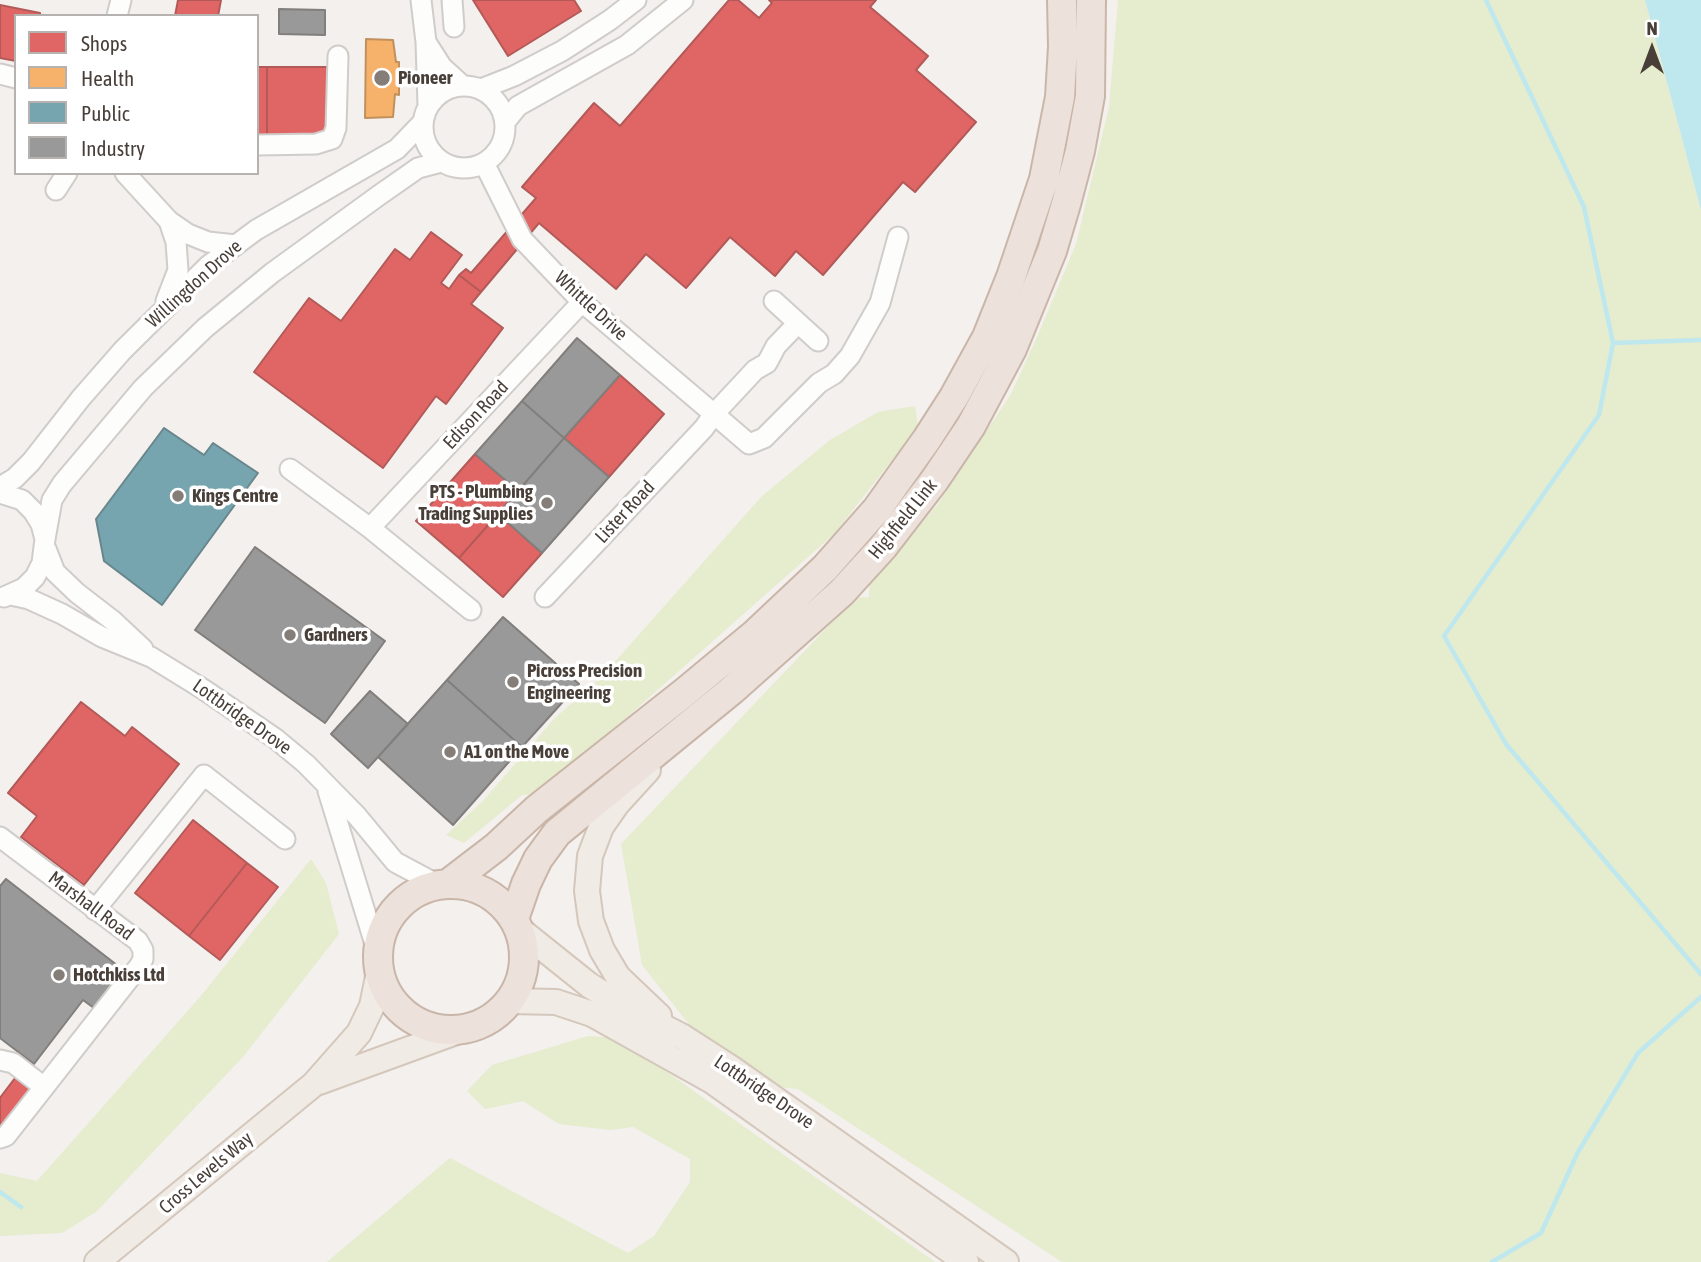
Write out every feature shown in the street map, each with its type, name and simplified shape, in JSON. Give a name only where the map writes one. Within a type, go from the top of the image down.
[{"type":"highway","name":"Highfield Link","points":[[443,884],[496,847],[537,809],[756,633],[825,568],[877,509],[927,439],[987,337],[1011,277],[1044,178],[1060,97],[1062,0]]},
{"type":"highway","name":"Highfield Link","points":[[517,924],[532,872],[557,833],[681,733],[842,592],[900,525],[971,426],[1018,336],[1052,251],[1066,204],[1080,151],[1090,96],[1091,0]]},
{"type":"highway","points":[[443,884],[467,885],[500,902],[517,924],[524,947],[524,966],[519,985],[497,1014],[483,1023],[447,1030],[411,1018],[397,1006],[386,990],[378,963],[381,935],[389,917],[402,902],[419,891],[443,884]]},
{"type":"main road","points":[[681,733],[617,804],[601,827],[590,856],[587,891],[591,921],[602,950],[618,977],[682,1037]]},
{"type":"main road","name":"Lottbridge Drove","points":[[517,924],[589,985],[732,1068],[1006,1262]]},
{"type":"main road","name":"Cross Levels Way","points":[[97,1262],[314,1084],[359,1034],[372,1006],[378,963]]},
{"type":"main road","name":"Lottbridge Drove","points":[[509,1001],[556,1002],[592,1014],[712,1081],[966,1262]]},
{"type":"main road","name":"Cross Levels Way","points":[[314,1084],[467,1028]]},
{"type":"street","points":[[421,0],[426,42],[426,145],[441,162],[462,168],[484,163],[501,146],[505,122],[518,106],[627,45],[683,0]]},
{"type":"street","points":[[452,0],[454,27]]},
{"type":"street","points":[[425,114],[437,95],[449,88],[472,87],[514,76],[562,51],[636,0]]},
{"type":"street","points":[[426,42],[442,67],[497,102],[505,122]]},
{"type":"street","points":[[259,145],[316,144],[332,139],[336,128],[338,55]]},
{"type":"street","name":"Willingdon Drove","points":[[0,487],[15,478],[32,462],[81,398],[162,309],[209,265],[256,230],[397,149],[425,114]]},
{"type":"street","name":"Willingdon Drove","points":[[5,597],[24,588],[43,564],[52,500],[62,484],[143,388],[205,328],[272,273],[418,168],[441,162]]},
{"type":"street","name":"Whittle Drive","points":[[484,163],[522,239],[582,302],[709,421],[750,444],[764,438],[819,383],[826,366],[841,351],[863,336],[880,303],[898,237]]},
{"type":"street","points":[[127,175],[169,221],[188,234],[208,242],[236,245]]},
{"type":"street","points":[[162,309],[178,270],[176,242],[169,221]]},
{"type":"street","points":[[774,301],[818,341]]},
{"type":"street","name":"Edison Road","points":[[370,528],[582,302]]},
{"type":"street","name":"Lister Road","points":[[545,597],[755,370],[767,363],[776,346],[798,323]]},
{"type":"street","points":[[290,469],[370,528],[471,610]]},
{"type":"street","name":"Lottbridge Drove","points":[[0,493],[22,500],[33,511],[41,524],[55,572],[151,657]]},
{"type":"street","name":"Lottbridge Drove","points":[[5,597],[29,599],[62,614],[102,637],[151,657],[203,688],[276,739],[306,764],[357,816],[395,862],[443,884]]},
{"type":"street","points":[[95,910],[204,775],[285,839]]},
{"type":"street","name":"Lottbridge Drove","points":[[326,786],[378,963]]},
{"type":"street","name":"Marshall Road","points":[[0,1138],[6,1136],[143,959],[143,950],[138,941],[1,840]]},
{"type":"street","points":[[0,1060],[13,1062],[44,1087]]},
{"type":"green space","points":[[1118,0],[1645,0],[1701,210],[1701,1262],[1062,1262],[798,1089],[779,1087],[692,1028],[642,965],[621,844],[855,598],[869,597],[869,584],[938,504],[1011,394],[1076,244],[1109,107]]},
{"type":"green space","points":[[915,406],[918,427],[835,533],[540,794],[522,795],[464,843],[446,835],[482,802],[554,719],[604,674],[762,496],[830,440],[878,412]]},
{"type":"green space","points":[[311,859],[326,883],[339,934],[243,1057],[96,1212],[62,1233],[0,1236],[0,1173],[37,1181],[200,997]]},
{"type":"green space","points":[[588,1036],[619,1038],[935,1262],[327,1262],[450,1158],[628,1253],[654,1236],[690,1182],[690,1159],[633,1127],[610,1130],[559,1124],[523,1101],[485,1109],[467,1091],[492,1065]]},
{"type":"water","points":[[1645,0],[1701,0],[1701,210]]},
{"type":"building: Shops","points":[[178,0],[221,0],[218,14],[175,14]]},
{"type":"building: Shops","points":[[473,0],[574,0],[581,11],[508,56]]},
{"type":"building: Shops","points":[[729,0],[738,0],[759,18],[772,3],[769,0],[876,0],[870,7],[928,56],[916,70],[976,122],[915,192],[903,182],[823,275],[796,251],[775,276],[730,237],[686,288],[646,254],[616,289],[539,223],[481,292],[459,275],[466,269],[471,273],[536,198],[522,187],[594,103],[620,126]]},
{"type":"building: Shops","points":[[0,5],[40,13],[14,14],[14,61],[0,58]]},
{"type":"building: Shops","points":[[259,67],[267,67],[267,135],[259,135]]},
{"type":"building: Shops","points":[[267,67],[328,67],[328,135],[267,135]]},
{"type":"building: Shops","points":[[431,232],[462,255],[441,283],[449,289],[459,275],[481,292],[471,304],[503,328],[446,404],[436,396],[383,468],[254,372],[309,298],[341,321],[395,249],[410,260]]},
{"type":"building: Shops","points":[[620,375],[664,414],[609,477],[564,438]]},
{"type":"building: Shops","points":[[475,454],[518,491],[459,558],[416,521]]},
{"type":"building: Shops","points":[[498,514],[542,553],[503,597],[459,558]]},
{"type":"building: Shops","points":[[81,702],[125,736],[132,727],[179,764],[84,885],[21,837],[37,816],[8,793]]},
{"type":"building: Shops","points":[[193,820],[247,863],[189,936],[135,893]]},
{"type":"building: Shops","points":[[247,863],[278,887],[220,960],[189,936]]},
{"type":"building: Shops","points":[[15,1078],[35,1094],[0,1132],[0,1098]]},
{"type":"building: Health","name":"Pioneer","points":[[366,39],[393,40],[396,62],[399,62],[399,95],[395,94],[393,117],[365,118]]},
{"type":"building: Public","name":"Kings Centre","points":[[164,428],[204,455],[213,443],[258,473],[162,605],[104,561],[96,519]]},
{"type":"building: Industry","points":[[279,9],[325,10],[325,35],[279,34]]},
{"type":"building: Industry","points":[[577,338],[620,375],[564,438],[522,401]]},
{"type":"building: Industry","points":[[522,401],[564,438],[518,491],[475,454]]},
{"type":"building: Industry","name":"PTS - Plumbing Trading Supplies","points":[[564,438],[609,477],[542,553],[498,514]]},
{"type":"building: Industry","name":"Gardners","points":[[255,547],[385,641],[325,723],[195,630]]},
{"type":"building: Industry","name":"Picross Precision Engineering","points":[[503,617],[579,684],[522,747],[447,680]]},
{"type":"building: Industry","name":"A1 on the Move","points":[[447,680],[522,747],[453,825],[378,757]]},
{"type":"building: Industry","points":[[370,691],[408,724],[368,768],[331,734]]},
{"type":"building: Industry","name":"Hotchkiss Ltd","points":[[6,879],[122,969],[112,981],[118,985],[98,1011],[83,1000],[34,1064],[0,1038],[0,886]]},
{"type":"waterway","points":[[1486,0],[1584,207],[1613,343],[1599,415],[1444,636],[1506,744],[1701,974]]},
{"type":"waterway","points":[[1613,343],[1701,340]]},
{"type":"waterway","points":[[1492,1262],[1541,1233],[1578,1152],[1638,1053],[1701,997]]},
{"type":"waterway","points":[[0,1192],[21,1207]]},
{"type":"place","name":"Pioneer","points":[[382,78]]},
{"type":"place","name":"Kings Centre","points":[[178,496]]},
{"type":"place","name":"PTS - Plumbing Trading Supplies","points":[[547,503]]},
{"type":"place","name":"Gardners","points":[[290,635]]},
{"type":"place","name":"Picross Precision Engineering","points":[[513,682]]},
{"type":"place","name":"A1 on the Move","points":[[450,752]]},
{"type":"place","name":"Hotchkiss Ltd","points":[[59,975]]}]
